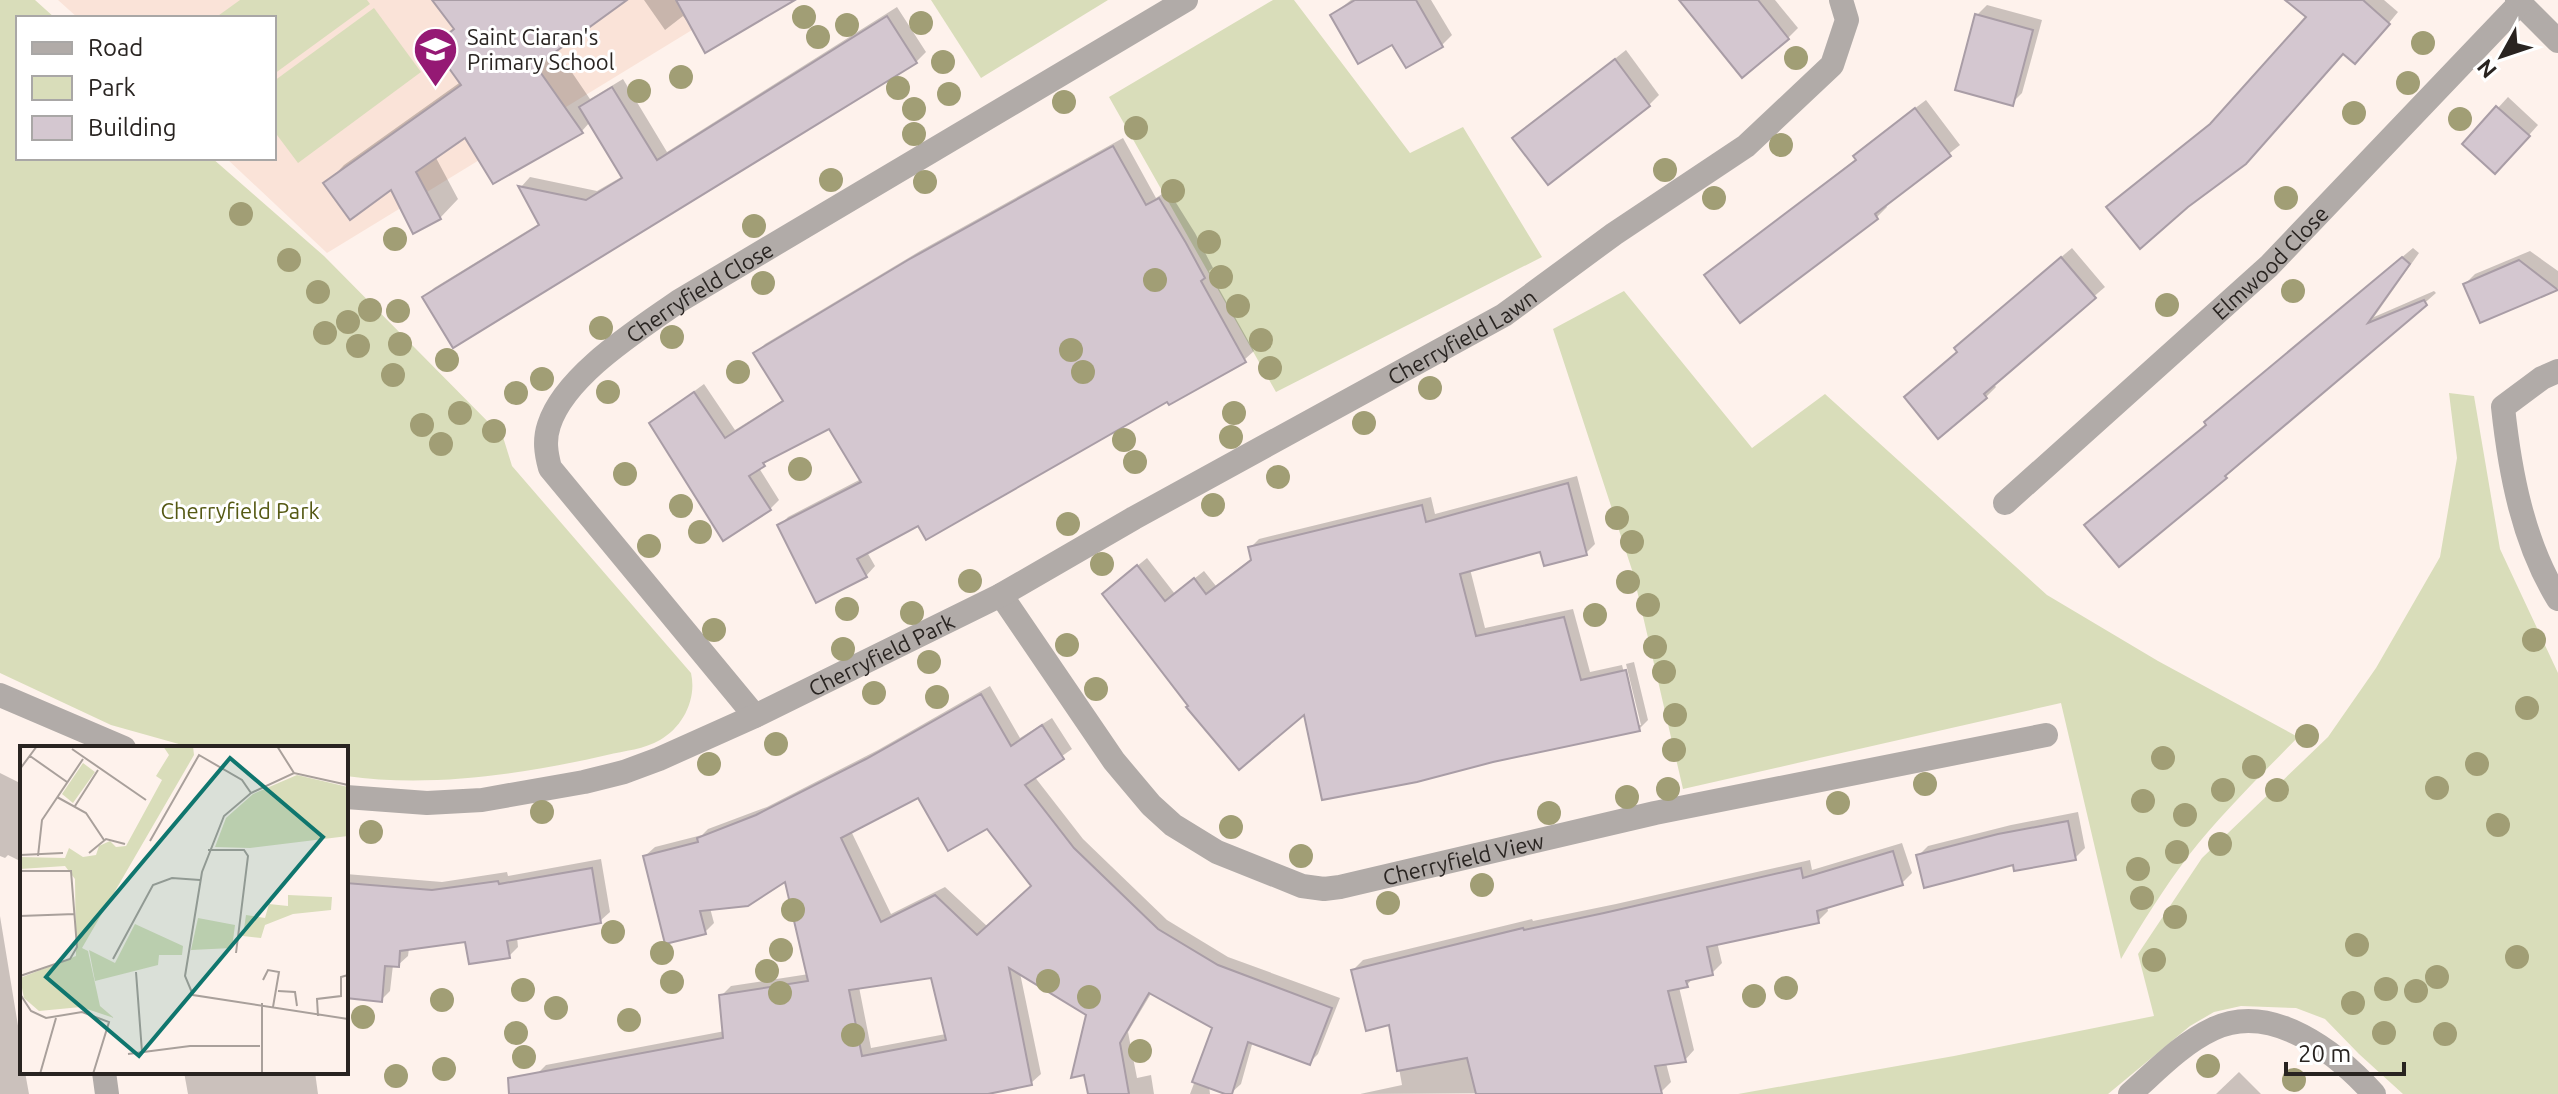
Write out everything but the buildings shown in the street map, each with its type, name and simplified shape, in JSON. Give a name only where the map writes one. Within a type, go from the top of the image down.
[{"type":"street","name":"Cherryfield Close","points":[[755,716],[550,468],[546,452],[547,435],[559,405],[588,370],[679,301],[1186,0]]},
{"type":"street","name":"Cherryfield Lawn","points":[[1001,595],[1134,518],[1504,315],[1614,234],[1746,146],[1832,65],[1847,20],[1841,0]]},
{"type":"street","points":[[2518,1],[2558,41]]},
{"type":"street","name":"Elmwood Close","points":[[2005,503],[2269,266],[2518,1]]},
{"type":"street","points":[[2558,371],[2542,378],[2503,407],[2518,501],[2543,575],[2558,599]]},
{"type":"street","name":"Cherryfield Park","points":[[348,797],[427,803],[482,800],[584,782],[659,759],[755,716],[1001,595]]},
{"type":"street","name":"Cherryfield View","points":[[1001,595],[1097,737],[1151,805],[1173,825],[1217,852],[1309,888],[1340,887],[1655,813],[2046,735]]},
{"type":"street","points":[[0,695],[114,746]]},
{"type":"street","points":[[2130,1094],[2176,1053],[2214,1028],[2244,1022],[2270,1024],[2295,1032],[2357,1075],[2374,1094]]},
{"type":"street","points":[[104,1074],[107,1094]]},
{"type":"shaded area","name":"Saint Ciaran's Primary School","points":[[58,0],[741,0],[327,253],[228,160],[276,160],[276,16],[76,16]]},
{"type":"green space","name":"Cherryfield Park","points":[[0,0],[35,0],[53,16],[16,16],[16,160],[214,160],[324,256],[503,437],[512,466],[691,673],[692,693],[686,711],[675,728],[654,743],[575,762],[510,773],[411,780],[348,776],[348,746],[186,746],[111,725],[0,673]]},
{"type":"green space","points":[[240,0],[367,0],[370,4],[276,73],[276,16],[218,16]]},
{"type":"green space","points":[[931,0],[1108,0],[981,78]]},
{"type":"green space","points":[[1273,0],[1294,0],[1410,153],[1463,127],[1542,257],[1276,392],[1109,97]]},
{"type":"green space","points":[[374,8],[421,72],[298,163],[276,134],[276,80]]},
{"type":"green space","points":[[1624,291],[1752,448],[1825,394],[2047,595],[2158,661],[2298,737],[2228,809],[2189,855],[2121,959],[2061,703],[1683,789],[1633,573],[1553,329]]},
{"type":"green space","points":[[2449,393],[2474,396],[2500,549],[2558,673],[2558,1094],[2403,1094],[2325,1019],[2296,1008],[2241,1006],[2214,1012],[2190,1026],[2108,1094],[1738,1094],[1954,1056],[2154,1016],[2138,954],[2202,858],[2328,737],[2376,668],[2440,557],[2457,458]]},
{"type":"place","name":"Saint Ciaran's Primary School","points":[[436,88]]}]
